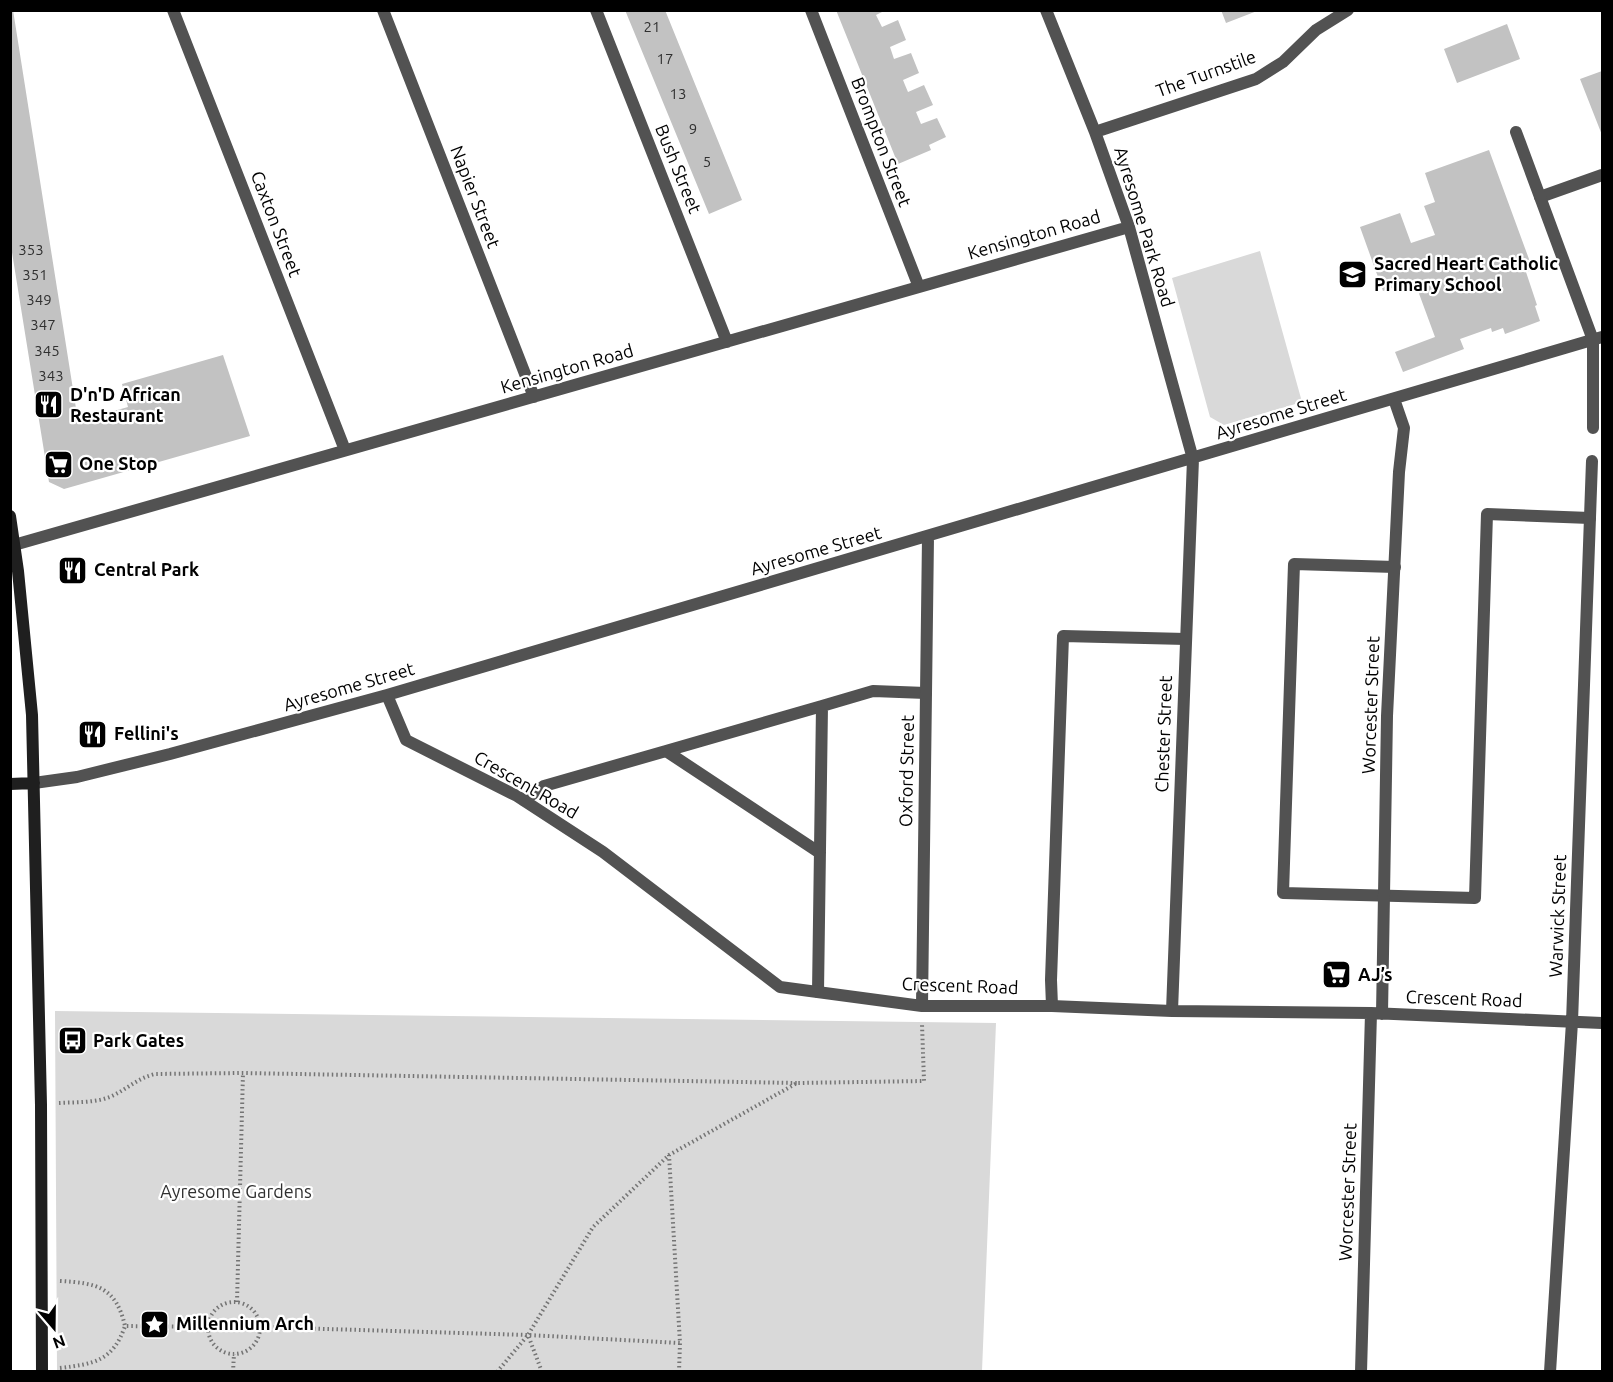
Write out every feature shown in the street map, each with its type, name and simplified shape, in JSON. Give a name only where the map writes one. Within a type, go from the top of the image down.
[{"type":"main road","points":[[10,516],[15,544],[14,572],[32,715],[41,1105],[42,1371]]},
{"type":"main road","points":[[10,784],[34,783]]},
{"type":"street","name":"Caxton Street","points":[[173,10],[345,450]]},
{"type":"street","name":"Napier Street","points":[[383,10],[534,397]]},
{"type":"street","name":"Bush Street","points":[[596,10],[728,342]]},
{"type":"street","name":"Brompton Street","points":[[811,10],[919,287]]},
{"type":"street","name":"Ayresome Park Road","points":[[1046,10],[1095,132],[1129,227],[1193,459]]},
{"type":"street","name":"The Turnstile","points":[[1095,132],[1256,79],[1283,62],[1316,30],[1348,10]]},
{"type":"street","points":[[1516,132],[1598,339],[1593,428]]},
{"type":"street","points":[[1540,197],[1602,175]]},
{"type":"street","name":"Kensington Road","points":[[15,544],[1129,227]]},
{"type":"street","name":"Ayresome Street","points":[[34,783],[77,777],[170,754],[387,695],[1598,339]]},
{"type":"street","name":"Worcester Street","points":[[1360,1371],[1376,1014],[1384,896],[1387,716],[1404,428],[1394,399]]},
{"type":"street","name":"Chester Street","points":[[1172,1011],[1193,459]]},
{"type":"street","name":"Warwick Street","points":[[1550,1371],[1572,1022],[1592,461]]},
{"type":"street","points":[[1395,567],[1293,564],[1283,892],[1475,898],[1487,514],[1590,518]]},
{"type":"street","name":"Oxford Street","points":[[922,1006],[928,537]]},
{"type":"street","points":[[1052,1006],[1051,968],[1063,636],[1186,639]]},
{"type":"street","points":[[524,800],[544,786],[873,691],[926,693]]},
{"type":"street","name":"Crescent Road","points":[[387,695],[406,740],[524,800],[603,852],[780,987],[922,1006],[1052,1006],[1172,1011],[1376,1014],[1602,1023]]},
{"type":"street","points":[[818,992],[822,705]]},
{"type":"street","points":[[666,751],[820,853]]},
{"type":"path","points":[[41,1105],[103,1099],[114,1095],[142,1077],[155,1074],[243,1073],[797,1083],[924,1081],[922,1006]]},
{"type":"path","points":[[237,1302],[243,1073]]},
{"type":"path","points":[[497,1371],[528,1335],[593,1227],[669,1155],[797,1083]]},
{"type":"path","points":[[669,1155],[680,1343],[679,1371]]},
{"type":"path","points":[[42,1280],[87,1282],[101,1287],[119,1306],[125,1326],[120,1341],[113,1350],[96,1362],[42,1371]]},
{"type":"path","points":[[237,1302],[251,1307],[256,1313],[260,1327],[257,1341],[253,1346],[241,1354],[234,1354],[220,1351],[215,1346],[207,1327],[214,1310],[225,1303],[237,1302]]},
{"type":"path","points":[[125,1326],[207,1327]]},
{"type":"path","points":[[260,1327],[528,1335],[680,1343]]},
{"type":"path","points":[[528,1335],[542,1371]]},
{"type":"path","points":[[233,1371],[234,1354]]},
{"type":"green space","points":[[1260,251],[1302,402],[1224,425],[1210,417],[1172,278]]},
{"type":"green space","name":"Ayresome Gardens","points":[[55,1011],[996,1023],[982,1371],[57,1371]]},
{"type":"building","points":[[10,10],[13,10],[78,421],[128,407],[122,384],[223,355],[250,436],[64,489],[49,482],[10,240]]},
{"type":"building","points":[[625,10],[665,10],[742,200],[709,214]]},
{"type":"building","points":[[836,10],[886,10],[876,15],[882,27],[898,20],[906,40],[890,47],[894,59],[911,53],[919,73],[903,80],[905,85],[908,92],[924,85],[933,105],[916,112],[921,124],[937,118],[946,137],[929,145],[931,150],[898,164]]},
{"type":"building","points":[[1221,10],[1257,10],[1257,11],[1226,23]]},
{"type":"building","points":[[1507,24],[1520,59],[1457,83],[1444,49]]},
{"type":"building","points":[[1602,71],[1602,135],[1580,79]]},
{"type":"building","points":[[1489,150],[1533,270],[1526,272],[1540,321],[1505,334],[1503,328],[1492,332],[1491,328],[1460,339],[1464,349],[1403,372],[1395,352],[1435,337],[1414,280],[1383,291],[1360,227],[1400,213],[1411,243],[1435,235],[1424,206],[1435,202],[1425,173]]},
{"type":"place","name":"Sacred Heart Catholic Primary School","points":[[1353,274]]},
{"type":"place","name":"D'n'D African Restaurant","points":[[49,405]]},
{"type":"place","name":"One Stop","points":[[58,464]]},
{"type":"place","name":"Central Park","points":[[73,570]]},
{"type":"place","name":"Fellini's","points":[[93,734]]},
{"type":"place","name":"AJ’s","points":[[1337,975]]},
{"type":"place","name":"Park Gates","points":[[72,1041]]},
{"type":"place","name":"Millennium Arch","points":[[155,1324]]}]
